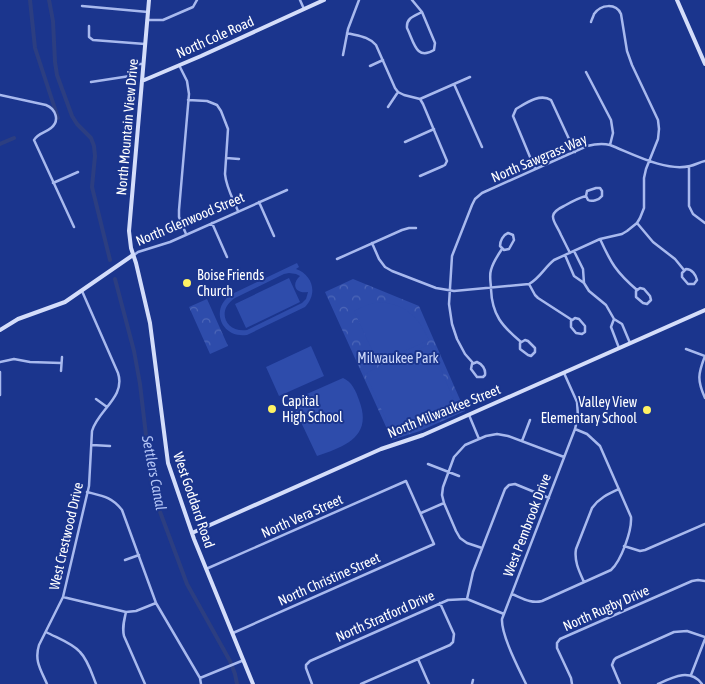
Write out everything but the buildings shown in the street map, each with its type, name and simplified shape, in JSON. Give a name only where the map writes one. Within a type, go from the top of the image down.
[{"type":"street","name":"North Mountain View Drive","points":[[133,255],[130,248],[129,231],[149,0]]},
{"type":"street","points":[[147,20],[163,20],[193,8],[197,0]]},
{"type":"street","points":[[300,0],[304,10]]},
{"type":"street","name":"North Cole Road","points":[[142,81],[324,0]]},
{"type":"street","points":[[343,55],[347,34],[359,0]]},
{"type":"street","points":[[412,0],[422,12],[435,43],[435,48],[427,54],[419,52],[407,24],[410,19],[422,12]]},
{"type":"street","points":[[676,0],[705,64]]},
{"type":"street","points":[[82,6],[148,12]]},
{"type":"street","points":[[372,243],[385,267],[436,288],[450,291],[491,288],[529,284],[539,278],[554,260],[600,239],[622,234],[636,223],[644,208],[645,173],[658,138],[658,120],[627,51],[619,10],[615,7],[606,6],[594,14],[591,22]]},
{"type":"street","points":[[89,26],[89,37],[93,40],[145,44]]},
{"type":"street","points":[[347,34],[372,40],[398,92],[420,99],[470,76]]},
{"type":"street","points":[[370,66],[383,60]]},
{"type":"street","points":[[91,82],[130,76],[137,64],[144,64]]},
{"type":"street","points":[[179,65],[187,81],[189,94],[179,210],[179,217],[186,234]]},
{"type":"street","points":[[586,72],[610,120],[612,133],[610,145]]},
{"type":"street","points":[[454,84],[482,147]]},
{"type":"street","points":[[388,106],[398,92]]},
{"type":"street","points":[[0,95],[46,105],[54,111],[55,123],[51,128],[37,135],[35,142],[74,228]]},
{"type":"street","points":[[535,169],[513,116],[516,109],[539,98],[543,97],[551,100],[575,152]]},
{"type":"street","points":[[420,99],[447,158],[447,163],[443,166],[420,176]]},
{"type":"street","points":[[188,100],[207,101],[217,105],[221,111],[228,129],[226,180],[238,211]]},
{"type":"street","points":[[405,142],[434,129]]},
{"type":"street","name":"North Sawgrass Way","points":[[473,363],[462,348],[454,330],[450,315],[450,291],[452,256],[472,206],[482,193],[595,144],[610,145],[666,166],[689,166],[705,160]]},
{"type":"street","points":[[226,158],[239,159]]},
{"type":"street","points":[[689,166],[689,206],[693,214],[705,223]]},
{"type":"street","points":[[53,183],[78,172]]},
{"type":"street","points":[[596,188],[600,188],[603,192],[601,198],[592,201],[588,200],[586,196],[587,191],[596,188]]},
{"type":"street","name":"North Glenwood Street","points":[[0,330],[18,319],[59,305],[138,252],[170,242],[287,190]]},
{"type":"street","points":[[570,253],[554,222],[554,213],[576,199],[586,196]]},
{"type":"street","points":[[259,202],[274,236]]},
{"type":"street","points":[[212,223],[227,257]]},
{"type":"street","points":[[636,223],[656,245],[675,259],[684,270]]},
{"type":"street","points":[[337,258],[402,230],[416,228]]},
{"type":"street","points":[[502,249],[506,250],[509,248],[514,240],[513,235],[504,235],[500,244],[502,249],[491,270],[493,305],[498,318],[506,329],[521,342]]},
{"type":"street","points":[[600,239],[615,268],[637,290]]},
{"type":"street","points":[[574,251],[583,270],[584,283]]},
{"type":"street","name":"West Goddard Road","points":[[133,255],[150,323],[168,464],[192,533],[253,684]]},
{"type":"street","points":[[564,255],[574,276],[584,283],[589,291],[606,305],[614,319],[622,324],[630,343]]},
{"type":"street","points":[[690,269],[696,276],[694,284],[688,284],[682,277],[684,270],[690,269]]},
{"type":"street","points":[[529,284],[538,298],[572,320],[575,318],[579,319],[585,326],[585,332],[576,333],[570,325],[572,320]]},
{"type":"street","points":[[642,288],[650,294],[649,303],[643,304],[636,297],[635,293],[637,290],[642,288]]},
{"type":"street","name":"West Crestwood Drive","points":[[47,684],[36,653],[38,645],[63,597],[87,492],[94,425],[119,389],[120,384],[120,379],[82,291]]},
{"type":"street","name":"North Milwaukee Street","points":[[192,533],[381,449],[423,435],[705,310]]},
{"type":"street","points":[[614,319],[611,327],[620,348]]},
{"type":"street","points":[[528,341],[534,347],[535,352],[533,355],[528,356],[520,349],[521,342],[528,341]]},
{"type":"street","points":[[686,349],[705,356],[699,370],[698,379],[705,398]]},
{"type":"street","points":[[61,371],[62,357]]},
{"type":"street","points":[[0,362],[14,359],[61,364]]},
{"type":"street","points":[[478,362],[485,370],[485,375],[477,377],[471,370],[473,363],[478,362]]},
{"type":"street","points":[[0,372],[0,395]]},
{"type":"street","name":"West Pembrook Drive","points":[[526,684],[502,629],[502,624],[504,614],[575,429],[578,416],[577,402],[564,373]]},
{"type":"street","points":[[96,398],[107,407]]},
{"type":"street","points":[[468,415],[479,439]]},
{"type":"street","points":[[522,441],[530,420]]},
{"type":"street","points":[[512,594],[531,602],[542,601],[607,572],[614,567],[624,546],[631,517],[600,446],[587,434],[575,429]]},
{"type":"street","points":[[482,548],[467,543],[460,538],[444,503],[443,487],[454,457],[466,445],[486,436],[497,434],[508,436],[564,457]]},
{"type":"street","points":[[92,444],[110,446]]},
{"type":"street","points":[[428,464],[459,476]]},
{"type":"street","name":"North Vera Street","points":[[206,569],[406,481],[420,513]]},
{"type":"street","points":[[467,600],[473,572],[505,489],[509,485],[515,484],[549,498]]},
{"type":"street","points":[[584,582],[576,564],[576,549],[596,502],[619,489]]},
{"type":"street","points":[[87,492],[108,497],[116,502],[122,510],[156,604],[200,678],[201,684]]},
{"type":"street","points":[[420,513],[444,503]]},
{"type":"street","name":"North Christine Street","points":[[233,633],[434,544],[420,513]]},
{"type":"street","points":[[624,546],[645,550],[705,524]]},
{"type":"street","points":[[125,560],[139,555]]},
{"type":"street","name":"North Rugby Drive","points":[[572,684],[557,648],[557,642],[560,639],[692,581],[705,581]]},
{"type":"street","points":[[63,597],[126,612],[136,611],[156,604]]},
{"type":"street","name":"North Stratford Drive","points":[[312,684],[306,671],[306,665],[310,661],[448,600],[467,600],[504,614]]},
{"type":"street","points":[[361,684],[450,644],[454,639],[454,634],[440,603]]},
{"type":"street","points":[[126,612],[123,623],[124,636],[145,684]]},
{"type":"street","points":[[620,684],[612,665],[616,658],[674,632],[687,631],[705,638],[691,675]]},
{"type":"street","points":[[45,632],[75,647],[80,652],[96,684]]},
{"type":"street","points":[[418,659],[429,684]]},
{"type":"street","points":[[200,678],[244,660]]},
{"type":"street","points":[[658,684],[680,675],[691,675],[702,684]]},
{"type":"street","points":[[472,684],[473,680]]},
{"type":"green space","points":[[297,263],[299,267],[296,269],[310,280],[312,285],[311,296],[305,307],[247,335],[238,335],[230,332],[221,321],[221,307],[232,294]],"holes":[[[284,274],[300,276],[295,285],[297,290],[308,292],[306,299],[302,303],[247,330],[233,328],[226,320],[226,308],[235,298]]]},
{"type":"green space","points":[[289,278],[300,302],[246,328],[235,304]]},
{"type":"green space","name":"Milwaukee Park","points":[[353,279],[419,306],[465,411],[420,431],[392,440],[325,292]]},
{"type":"green space","points":[[207,299],[228,346],[210,354],[189,307]]},
{"type":"green space","points":[[379,302],[396,305],[410,313],[420,324],[429,340],[378,363],[354,311]]},
{"type":"green space","points":[[428,345],[431,346],[457,407],[456,410],[396,436],[393,435],[366,375],[368,372]]},
{"type":"green space","points":[[311,346],[324,376],[279,396],[266,367]]},
{"type":"green space","points":[[343,378],[351,384],[357,393],[362,412],[360,431],[347,443],[317,456],[291,401]]},
{"type":"waterway","points":[[30,0],[35,48],[58,118]]},
{"type":"waterway","name":"Settlers Canal","points":[[49,0],[53,21],[57,75],[72,116],[91,138],[94,146],[92,187],[110,260]]},
{"type":"waterway","points":[[0,144],[14,138]]},
{"type":"waterway","name":"Settlers Canal","points":[[115,279],[134,351],[140,384],[151,478],[156,501],[187,584],[230,661],[237,684]]},
{"type":"place","name":"Boise Friends Church","points":[[187,283]]},
{"type":"place","name":"Capital High School","points":[[272,409]]},
{"type":"place","name":"Valley View Elementary School","points":[[647,410]]}]
